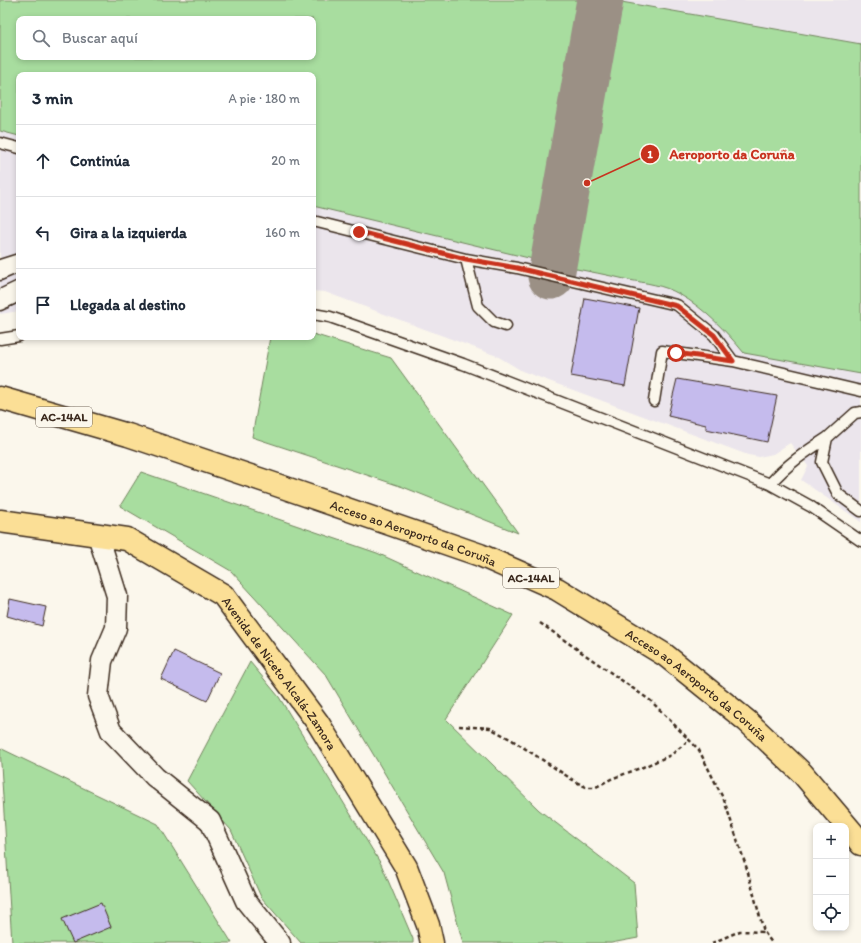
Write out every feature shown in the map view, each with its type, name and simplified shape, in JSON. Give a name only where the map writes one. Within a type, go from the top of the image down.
[{"type":"highway","name":"Acceso ao Aeroporto da Coruña","points":[[0,398],[128,435],[279,486],[480,555],[557,589],[665,655],[747,721],[802,773],[861,844]]},
{"type":"highway","name":"Avenida de Niceto Alcalá-Zamora","points":[[0,521],[127,540],[223,595],[318,723],[406,867],[428,926],[432,943]]},
{"type":"street","points":[[98,535],[117,596],[116,628],[102,661],[98,696],[111,731],[155,777],[210,821],[246,901],[280,943]]},
{"type":"lane","points":[[0,143],[16,147]]},
{"type":"lane","points":[[316,222],[466,259],[517,268],[677,306],[714,335],[733,361]]},
{"type":"lane","points":[[466,259],[478,306],[494,322],[506,326]]},
{"type":"lane","points":[[0,266],[16,260]]},
{"type":"lane","points":[[0,275],[16,268]]},
{"type":"lane","points":[[0,295],[16,287]]},
{"type":"lane","points":[[0,306],[13,299],[16,294]]},
{"type":"lane","points":[[316,315],[330,317],[463,364],[770,484],[810,506],[861,541]]},
{"type":"lane","points":[[0,339],[16,336]]},
{"type":"lane","points":[[654,401],[662,351],[733,361],[861,391]]},
{"type":"lane","points":[[770,484],[800,456],[827,438],[855,413],[861,412]]},
{"type":"lane","points":[[827,438],[822,462],[838,494],[861,511]]},
{"type":"path","points":[[540,623],[651,701],[699,750],[724,800],[747,869],[764,932],[772,943]]},
{"type":"path","points":[[459,726],[490,728],[512,740],[586,787],[596,787],[611,779],[671,755],[689,740]]},
{"type":"path","points":[[712,943],[740,931],[764,932]]},
{"type":"shaded area","points":[[0,0],[861,0],[861,522],[801,480],[808,466],[790,443],[773,454],[759,457],[748,455],[522,371],[497,356],[325,292],[316,291],[316,72],[16,72],[16,311],[0,314]]},
{"type":"green space","points":[[0,0],[587,0],[537,260],[316,207],[316,72],[16,72],[16,135],[0,131]]},
{"type":"green space","points":[[610,0],[861,44],[861,374],[744,353],[730,336],[706,313],[688,300],[667,288],[566,267]]},
{"type":"green space","points":[[316,335],[391,358],[518,533],[403,487],[252,437],[269,340],[316,340]]},
{"type":"green space","points":[[141,472],[377,553],[513,615],[446,719],[539,810],[634,883],[638,938],[611,943],[463,943],[444,873],[326,675],[231,571],[120,506]]},
{"type":"green space","points":[[250,662],[279,697],[381,864],[413,939],[413,943],[301,943],[261,897],[231,830],[187,781]]},
{"type":"green space","points":[[0,748],[158,824],[232,943],[12,943]]},
{"type":"building","points":[[585,298],[639,308],[625,386],[571,376]]},
{"type":"building","points":[[677,379],[777,396],[767,442],[706,429],[706,425],[668,416]]},
{"type":"building","points":[[10,599],[46,607],[42,626],[7,616]]},
{"type":"building","points":[[174,651],[220,673],[207,701],[161,679]]},
{"type":"building","points":[[101,903],[111,927],[73,943],[62,919]]},
{"type":"taxiway","points":[[551,276],[600,0]]},
{"type":"place","name":"Aeroporto da Coruña","points":[[587,183]]},
{"type":"route","points":[[359,232],[466,259],[517,268],[677,306],[714,335],[733,361],[676,353]]}]
